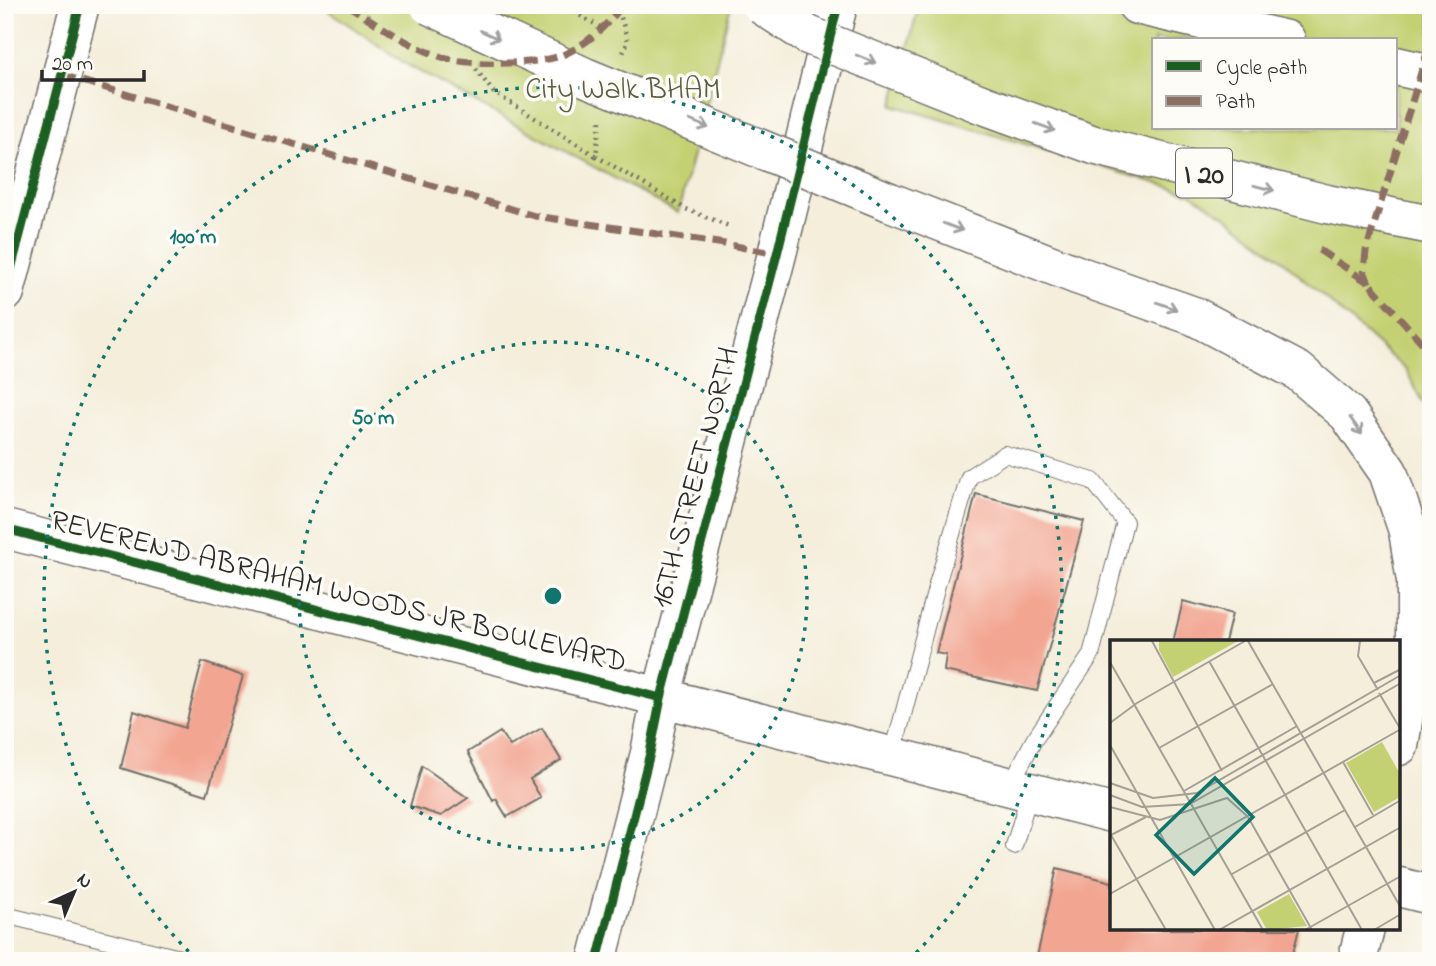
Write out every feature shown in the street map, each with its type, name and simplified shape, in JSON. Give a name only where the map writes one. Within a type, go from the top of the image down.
[{"type":"main road","points":[[5,292],[80,5]]},
{"type":"main road","points":[[429,5],[585,78],[890,202],[1077,275],[1194,316],[1298,371],[1348,414],[1388,472],[1408,531],[1416,581],[1416,638],[1401,733]]},
{"type":"main road","name":"I 20","points":[[762,5],[808,35],[958,96],[1094,145],[1327,204],[1431,225]]},
{"type":"main road","name":"16TH STREET NORTH","points":[[597,961],[838,5]]},
{"type":"main road","points":[[1137,5],[1277,38]]},
{"type":"main road","points":[[1398,66],[1431,74]]},
{"type":"main road","name":"REVEREND ABRAHAM WOODS JR BOULEVARD","points":[[5,529],[1110,812]]},
{"type":"main road","points":[[1401,888],[1431,895]]},
{"type":"main road","points":[[1357,961],[1364,931]]},
{"type":"lane","points":[[892,757],[938,581],[969,477],[1005,454],[1093,481],[1125,522],[1091,655],[1034,740],[1020,789],[1014,846]]},
{"type":"lane","points":[[5,915],[192,961]]},
{"type":"path","points":[[574,5],[574,12],[603,28]]},
{"type":"path","points":[[471,61],[493,92],[596,156]]},
{"type":"green space","name":"City Walk BHAM","points":[[320,5],[731,5],[678,213],[409,66]]},
{"type":"green space","points":[[919,5],[1431,5],[1431,418],[1406,370],[1279,257],[1190,193],[893,105]]},
{"type":"building","points":[[976,494],[1084,521],[1037,691],[944,671],[946,655],[936,653]]},
{"type":"building","points":[[1183,601],[1232,614],[1226,640],[1173,640]]},
{"type":"building","points":[[202,662],[243,676],[207,795],[121,768],[134,711],[185,728]]},
{"type":"building","points":[[542,728],[561,760],[530,779],[541,798],[507,817],[496,799],[493,801],[468,752],[500,732],[510,746]]},
{"type":"building","points":[[422,766],[468,798],[441,816],[410,806]]},
{"type":"building","points":[[1057,868],[1110,881],[1110,931],[1298,931],[1291,961],[1036,961]]},
{"type":"marked path","points":[[347,5],[393,34],[442,57],[468,62],[501,63],[549,59],[570,52],[595,34],[623,5]]},
{"type":"marked path","points":[[1427,5],[1431,7]]},
{"type":"marked path","points":[[1369,283],[1364,271],[1366,251],[1431,40]]},
{"type":"marked path","points":[[62,75],[535,216],[777,254]]},
{"type":"marked path","points":[[1319,250],[1369,283],[1431,353]]},
{"type":"cycle path","points":[[5,292],[80,5]]},
{"type":"cycle path","points":[[597,961],[650,753],[661,698],[777,254],[838,5]]},
{"type":"cycle path","points":[[5,529],[661,698]]}]
